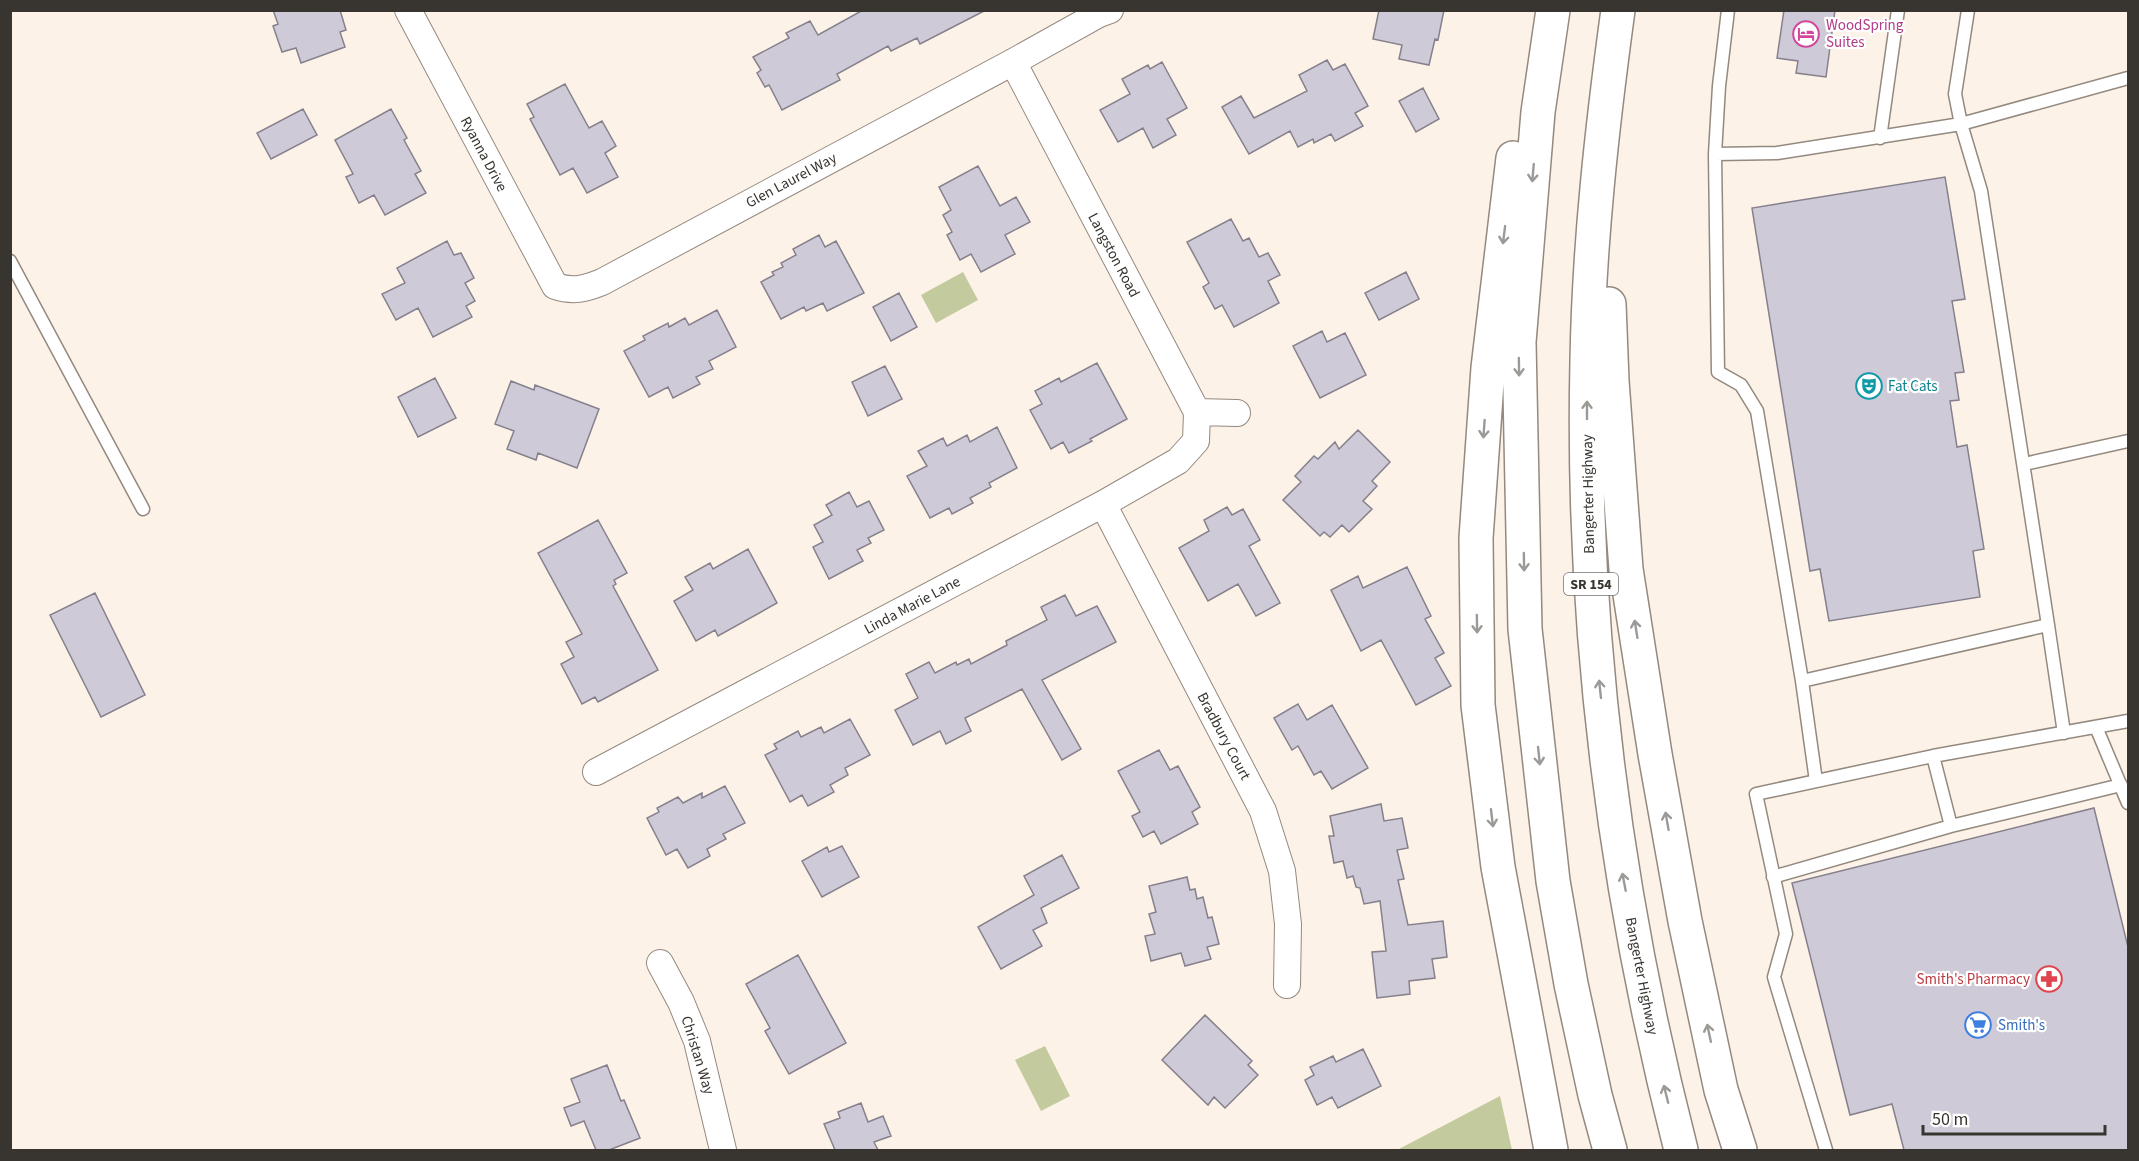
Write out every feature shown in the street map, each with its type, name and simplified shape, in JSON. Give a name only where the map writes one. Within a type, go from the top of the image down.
[{"type":"highway","points":[[1535,10],[1514,142],[1488,368],[1476,538],[1478,705],[1498,867],[1551,1150]]},
{"type":"highway","points":[[1553,10],[1538,112],[1519,342],[1525,629],[1553,881],[1571,984],[1595,1095],[1610,1150]]},
{"type":"highway","name":"Bangerter Highway","points":[[1618,10],[1602,122],[1592,239],[1587,361],[1587,498],[1594,626],[1621,864],[1660,1066],[1681,1150]]},
{"type":"highway","points":[[1602,122],[1612,381],[1626,569],[1655,754],[1685,921],[1721,1090],[1740,1150]]},
{"type":"street","name":"Ryanna Drive","points":[[408,10],[555,286],[567,290]]},
{"type":"street","name":"Glen Laurel Way","points":[[567,290],[584,290],[602,282],[1098,14],[1110,10]]},
{"type":"street","name":"Langston Road","points":[[1012,62],[1197,412]]},
{"type":"street","points":[[1197,412],[1237,413]]},
{"type":"street","name":"Linda Marie Lane","points":[[596,772],[1103,504],[1178,461],[1196,441],[1197,412]]},
{"type":"street","name":"Bradbury Court","points":[[1103,504],[1263,810],[1282,871],[1288,924],[1287,985]]},
{"type":"street","name":"Christan Way","points":[[660,963],[681,1002],[697,1041],[723,1150]]},
{"type":"lane","points":[[1728,10],[1719,86],[1715,154],[1718,372],[1741,385],[1757,411],[1802,681],[1816,781]]},
{"type":"lane","points":[[1880,138],[1898,10]]},
{"type":"lane","points":[[1968,10],[1955,94],[1961,124],[1981,191],[2064,733]]},
{"type":"lane","points":[[1715,154],[1777,153],[1961,124],[2128,78]]},
{"type":"lane","points":[[10,261],[143,509]]},
{"type":"lane","points":[[2024,464],[2128,441]]},
{"type":"lane","points":[[1802,681],[2048,625]]},
{"type":"lane","points":[[1826,1150],[1774,977],[1786,934],[1756,794],[1933,756],[2128,721]]},
{"type":"lane","points":[[2096,727],[2128,803]]},
{"type":"lane","points":[[1933,756],[1951,826]]},
{"type":"lane","points":[[1773,877],[1951,826],[2121,785]]},
{"type":"green space","points":[[963,272],[978,300],[936,323],[921,295]]},
{"type":"green space","points":[[1045,1046],[1070,1096],[1041,1111],[1015,1060]]},
{"type":"green space","points":[[1500,1096],[1512,1150],[1397,1150]]},
{"type":"building","points":[[273,10],[340,10],[346,30],[340,32],[345,47],[301,63],[296,48],[282,52],[273,26],[278,24]]},
{"type":"building","points":[[863,10],[986,10],[920,44],[917,38],[891,51],[888,46],[837,74],[840,80],[782,110],[769,85],[765,87],[757,73],[761,70],[753,57],[789,38],[786,33],[810,21],[818,35]]},
{"type":"building","points":[[1379,10],[1444,10],[1438,40],[1435,39],[1429,65],[1399,59],[1402,45],[1373,39]]},
{"type":"building","name":"WoodSpring Suites","points":[[1784,10],[1835,10],[1826,77],[1796,73],[1798,61],[1777,58]]},
{"type":"building","points":[[1327,60],[1333,70],[1345,64],[1368,106],[1355,113],[1363,126],[1335,141],[1331,134],[1314,143],[1313,139],[1298,147],[1290,131],[1249,154],[1222,107],[1241,96],[1254,118],[1307,91],[1299,75]]},
{"type":"building","points":[[1162,62],[1187,108],[1167,119],[1176,135],[1153,148],[1143,128],[1118,142],[1100,110],[1130,94],[1122,79],[1148,65],[1150,69]]},
{"type":"building","points":[[565,84],[589,128],[602,121],[616,146],[605,153],[618,177],[587,193],[573,168],[560,175],[530,119],[534,117],[527,104]]},
{"type":"building","points":[[1423,88],[1439,119],[1416,132],[1399,101]]},
{"type":"building","points":[[303,109],[317,135],[271,159],[257,133]]},
{"type":"building","points":[[391,109],[407,138],[404,140],[421,171],[415,174],[426,193],[385,215],[374,195],[359,203],[346,177],[353,174],[335,140]]},
{"type":"building","points":[[978,166],[1000,206],[1016,197],[1030,222],[1005,235],[1015,254],[981,272],[971,254],[960,260],[947,235],[952,232],[943,215],[951,210],[939,187]]},
{"type":"building","name":"Fat Cats","points":[[1945,177],[1965,299],[1952,301],[1964,372],[1955,373],[1959,400],[1950,401],[1957,447],[1967,445],[1984,549],[1973,551],[1980,597],[1829,621],[1820,569],[1810,571],[1752,208]]},
{"type":"building","points":[[1231,219],[1243,241],[1249,238],[1259,257],[1268,253],[1280,275],[1268,281],[1279,303],[1234,327],[1222,305],[1215,309],[1203,287],[1209,283],[1187,242]]},
{"type":"building","points":[[819,235],[825,247],[836,241],[864,293],[827,311],[823,303],[806,311],[804,307],[781,319],[761,282],[774,275],[772,272],[783,267],[781,263],[796,255],[793,249]]},
{"type":"building","points":[[447,241],[454,255],[461,253],[474,278],[465,283],[475,301],[466,306],[472,317],[433,337],[418,308],[396,320],[382,294],[405,283],[397,268]]},
{"type":"building","points":[[1406,272],[1419,299],[1379,320],[1365,293]]},
{"type":"building","points":[[899,293],[917,327],[891,341],[873,307]]},
{"type":"building","points":[[717,310],[736,347],[709,361],[713,369],[696,377],[700,384],[673,398],[668,387],[649,397],[624,351],[645,340],[643,336],[668,323],[669,327],[685,318],[689,325]]},
{"type":"building","points":[[1322,331],[1327,342],[1345,333],[1366,375],[1320,398],[1293,346]]},
{"type":"building","points":[[1097,363],[1127,419],[1069,453],[1063,442],[1051,449],[1030,410],[1042,404],[1035,391],[1059,378],[1061,382]]},
{"type":"building","points":[[885,366],[902,399],[868,416],[852,382]]},
{"type":"building","points":[[435,378],[456,418],[418,437],[398,397]]},
{"type":"building","points":[[511,381],[534,390],[535,385],[599,409],[577,468],[538,453],[536,460],[507,449],[514,431],[495,424]]},
{"type":"building","points":[[997,427],[1017,468],[989,483],[991,487],[970,498],[973,503],[952,514],[949,508],[930,518],[907,476],[927,466],[918,451],[943,438],[947,446],[967,435],[970,442]]},
{"type":"building","points":[[1358,430],[1390,462],[1372,481],[1377,486],[1363,501],[1372,509],[1349,532],[1342,525],[1330,537],[1324,532],[1320,536],[1283,500],[1301,482],[1295,476],[1314,456],[1318,459],[1335,442],[1339,449]]},
{"type":"building","points":[[849,492],[857,507],[869,501],[884,530],[868,538],[871,543],[857,550],[863,561],[829,579],[813,547],[823,542],[814,525],[832,515],[826,505]]},
{"type":"building","points":[[1227,507],[1232,515],[1243,509],[1260,540],[1249,546],[1280,603],[1256,616],[1238,584],[1208,601],[1179,548],[1209,531],[1204,520]]},
{"type":"building","points":[[598,520],[627,573],[614,580],[616,584],[613,586],[658,670],[598,702],[595,697],[582,704],[561,664],[574,657],[566,642],[582,634],[538,553]]},
{"type":"building","points":[[748,549],[777,603],[718,636],[715,630],[696,641],[674,601],[693,590],[685,577],[710,563],[713,569]]},
{"type":"building","points":[[1407,567],[1431,616],[1425,619],[1444,653],[1435,658],[1451,686],[1416,705],[1381,640],[1361,651],[1331,590],[1358,576],[1363,588]]},
{"type":"building","points":[[95,593],[145,695],[101,717],[50,615]]},
{"type":"building","points":[[1065,595],[1076,616],[1097,606],[1116,642],[1042,680],[1081,749],[1062,760],[1022,689],[965,718],[971,731],[946,744],[940,731],[913,745],[895,710],[918,698],[906,674],[929,662],[935,673],[956,662],[957,665],[969,659],[971,664],[1007,645],[1006,641],[1047,620],[1041,607]]},
{"type":"building","points":[[1298,704],[1307,720],[1332,705],[1368,768],[1332,789],[1321,771],[1314,775],[1298,746],[1292,750],[1274,718]]},
{"type":"building","points":[[850,719],[870,755],[845,768],[848,775],[830,785],[834,792],[808,806],[802,795],[790,802],[765,755],[777,749],[774,744],[798,731],[801,737],[821,727],[824,733]]},
{"type":"building","points":[[1159,750],[1170,770],[1178,766],[1200,807],[1192,812],[1198,824],[1161,844],[1154,831],[1143,837],[1132,816],[1140,812],[1118,771]]},
{"type":"building","points":[[725,786],[745,823],[723,834],[726,839],[707,849],[710,856],[688,868],[677,849],[666,855],[647,818],[659,812],[657,808],[678,797],[683,803],[702,793],[702,798]]},
{"type":"building","points":[[1381,804],[1384,821],[1402,818],[1408,848],[1397,850],[1404,879],[1398,880],[1408,925],[1443,921],[1447,957],[1432,959],[1435,978],[1409,981],[1410,994],[1377,998],[1372,952],[1386,951],[1380,901],[1364,904],[1360,888],[1356,887],[1353,876],[1347,878],[1343,861],[1334,863],[1329,836],[1334,836],[1330,816]]},
{"type":"building","name":"Smith's","points":[[2094,808],[2128,947],[2128,1150],[1904,1150],[1892,1104],[1850,1115],[1792,883]]},
{"type":"building","points":[[842,846],[859,877],[822,897],[802,861],[827,847],[829,852]]},
{"type":"building","points":[[1062,855],[1079,888],[1041,908],[1047,923],[1033,930],[1042,946],[1001,969],[978,927],[1034,895],[1024,876]]},
{"type":"building","points":[[1187,877],[1190,890],[1195,889],[1197,899],[1203,897],[1208,918],[1212,917],[1219,944],[1207,947],[1211,959],[1185,966],[1181,953],[1151,961],[1145,936],[1155,934],[1149,914],[1156,912],[1149,886]]},
{"type":"building","points":[[798,955],[846,1043],[789,1074],[765,1031],[770,1028],[746,984]]},
{"type":"building","points":[[1205,1015],[1252,1061],[1248,1065],[1258,1075],[1225,1108],[1214,1097],[1208,1105],[1162,1060]]},
{"type":"building","points":[[1363,1049],[1381,1086],[1338,1108],[1332,1097],[1317,1105],[1305,1080],[1314,1075],[1310,1067],[1333,1056],[1336,1062]]},
{"type":"building","points":[[607,1065],[621,1101],[624,1100],[640,1138],[609,1150],[596,1150],[584,1121],[571,1126],[564,1108],[580,1102],[571,1079]]},
{"type":"building","points":[[861,1103],[868,1122],[883,1116],[891,1136],[874,1142],[878,1150],[835,1150],[824,1124],[840,1118],[838,1112]]},
{"type":"place","name":"WoodSpring Suites","points":[[1806,34]]},
{"type":"place","name":"Fat Cats","points":[[1869,386]]},
{"type":"place","name":"Smith's Pharmacy","points":[[2049,979]]},
{"type":"place","name":"Smith's","points":[[1978,1025]]}]
